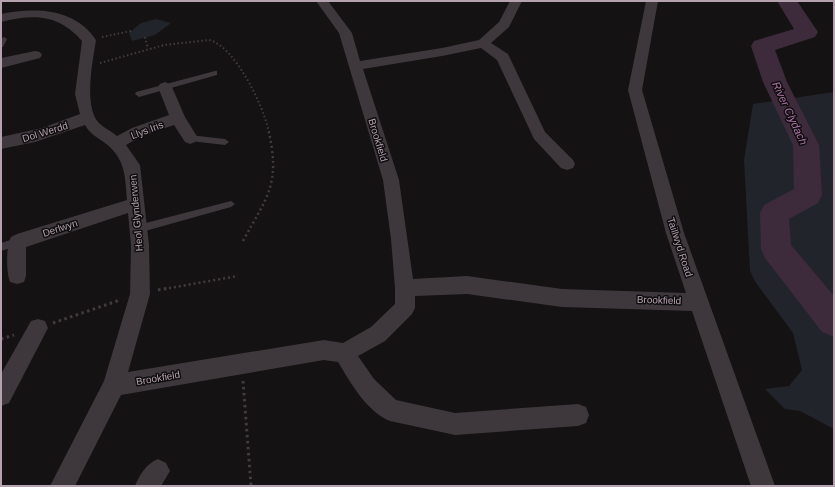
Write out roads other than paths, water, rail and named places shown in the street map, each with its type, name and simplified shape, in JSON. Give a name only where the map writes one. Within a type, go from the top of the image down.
[{"type":"street","name":"Brookfield","points":[[114,385],[324,350],[344,353],[378,334],[405,308],[405,288],[400,239],[391,180],[345,33],[322,1]]},
{"type":"street","points":[[355,66],[442,52],[483,43],[504,24],[516,1]]},
{"type":"street","name":"Taillwyd Road","points":[[652,1],[635,90],[675,233],[763,486]]},
{"type":"street","name":"Heol Glynderwen","points":[[1,18],[25,14],[53,15],[81,30],[89,40],[82,94],[88,117],[93,126],[116,144],[132,165],[138,229],[140,294],[114,385],[62,486]]},
{"type":"street","points":[[483,43],[503,57],[539,135],[568,164]]},
{"type":"street","points":[[2,61],[35,55]]},
{"type":"street","points":[[166,86],[178,118],[190,138]]},
{"type":"street","name":"Dol Werdd","points":[[1,143],[23,140],[58,130],[88,117]]},
{"type":"street","name":"Llys Iris","points":[[116,144],[137,132],[178,118]]},
{"type":"street","name":"Derlwyn","points":[[17,276],[9,244],[136,204]]},
{"type":"street","name":"Brookfield","points":[[405,288],[467,285],[562,298],[699,302]]},
{"type":"street","points":[[1,395],[38,328]]},
{"type":"street","points":[[344,353],[366,387],[390,410],[455,424],[578,415]]},
{"type":"lane","points":[[139,94],[215,73]]},
{"type":"lane","points":[[190,138],[225,142]]},
{"type":"lane","points":[[138,229],[230,204]]},
{"type":"waterway","name":"River Clydach","points":[[787,1],[807,32],[762,46],[775,82],[806,145],[808,195],[774,213],[776,249],[834,321]]}]
